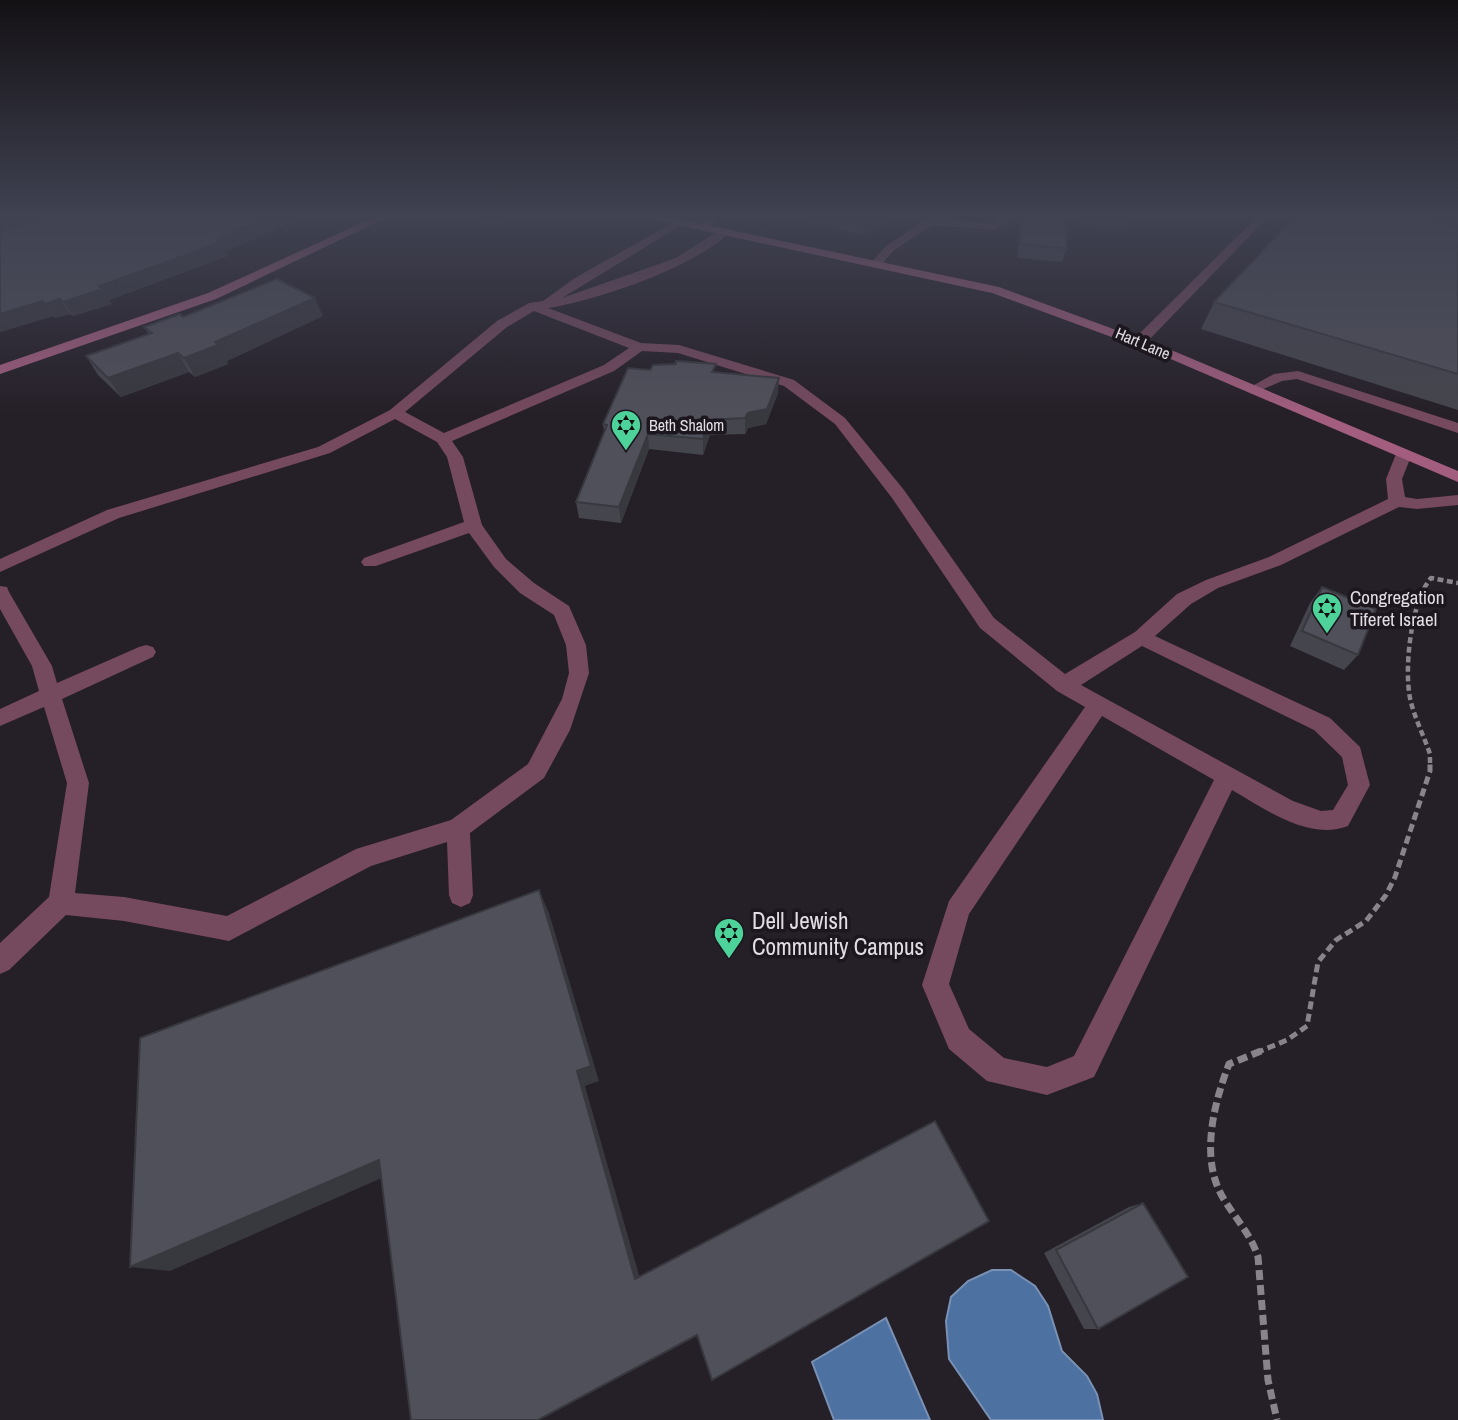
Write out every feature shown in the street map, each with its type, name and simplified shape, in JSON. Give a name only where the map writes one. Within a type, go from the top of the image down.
[{"type":"street","points":[[0,370],[212,296],[242,282]]},
{"type":"street","name":"Hart Lane","points":[[960,282],[995,290],[1085,319],[1458,477]]},
{"type":"lane","points":[[0,566],[113,514],[324,450],[395,413],[502,324],[541,305],[576,282]]},
{"type":"lane","points":[[541,305],[574,300],[623,282]]},
{"type":"lane","points":[[1139,342],[1198,282]]},
{"type":"lane","points":[[541,305],[639,347],[679,349],[738,365],[789,383],[840,421],[898,494],[988,623],[1063,685],[1286,809],[1321,821],[1340,819],[1359,785],[1352,753],[1322,724],[1159,648],[1142,637]]},
{"type":"lane","points":[[443,439],[609,368],[639,347]]},
{"type":"lane","points":[[1252,390],[1288,374],[1317,379],[1458,428]]},
{"type":"lane","points":[[61,903],[124,909],[229,929],[365,857],[458,828],[536,771],[559,730],[579,673],[576,645],[562,611],[527,588],[500,563],[473,525],[455,457],[443,439],[395,413]]},
{"type":"lane","points":[[1397,500],[1394,479],[1404,454]]},
{"type":"lane","points":[[1063,685],[1142,637],[1184,599],[1212,584],[1275,561],[1397,500],[1417,504],[1458,500]]},
{"type":"lane","points":[[370,562],[473,525]]},
{"type":"lane","points":[[0,592],[42,666],[78,783],[61,903],[0,961]]},
{"type":"lane","points":[[0,718],[146,652]]},
{"type":"lane","points":[[1098,705],[958,909],[935,985],[958,1040],[996,1072],[1047,1081],[1084,1067],[1226,778]]},
{"type":"lane","points":[[458,828],[461,895]]},
{"type":"path","points":[[1278,1420],[1269,1394],[1258,1254],[1219,1191],[1214,1170],[1212,1131],[1217,1090],[1229,1064],[1287,1040],[1307,1026],[1318,962],[1336,940],[1366,920],[1386,895],[1395,877],[1430,771],[1430,754],[1410,697],[1408,650],[1423,587],[1431,578],[1458,583]]},
{"type":"water","points":[[992,1270],[1011,1270],[1035,1286],[1048,1306],[1062,1351],[1087,1376],[1097,1394],[1103,1420],[991,1420],[949,1359],[946,1321],[951,1297],[968,1281]]},
{"type":"water","points":[[886,1318],[930,1420],[834,1420],[812,1362]]},
{"type":"building","points":[[0,282],[109,282],[99,286],[103,289],[63,302],[60,299],[45,304],[43,301],[0,314]]},
{"type":"building","points":[[269,282],[284,282],[315,298],[215,342],[218,345],[184,358],[178,353],[108,378],[86,356],[152,333],[144,327],[180,314],[183,317]]},
{"type":"building","points":[[1233,282],[1458,282],[1458,374],[1214,302]]},
{"type":"building","name":"Beth Shalom","points":[[676,361],[716,364],[712,372],[779,378],[767,409],[748,413],[745,418],[710,420],[703,439],[648,434],[619,507],[576,502],[607,425],[603,424],[628,368],[650,370],[653,365],[676,364]]},
{"type":"building","points":[[1322,587],[1376,609],[1358,655],[1302,631]]},
{"type":"building","points":[[539,890],[591,1066],[577,1071],[635,1279],[935,1121],[989,1221],[712,1380],[697,1335],[538,1420],[411,1420],[379,1160],[130,1267],[140,1038]]},
{"type":"building","points":[[1143,1203],[1188,1277],[1098,1329],[1056,1250]]},
{"type":"place","name":"Beth Shalom","points":[[626,452]]},
{"type":"place","name":"Congregation Tiferet Israel","points":[[1327,635]]},
{"type":"place","name":"Dell Jewish Community Campus","points":[[729,960]]}]
